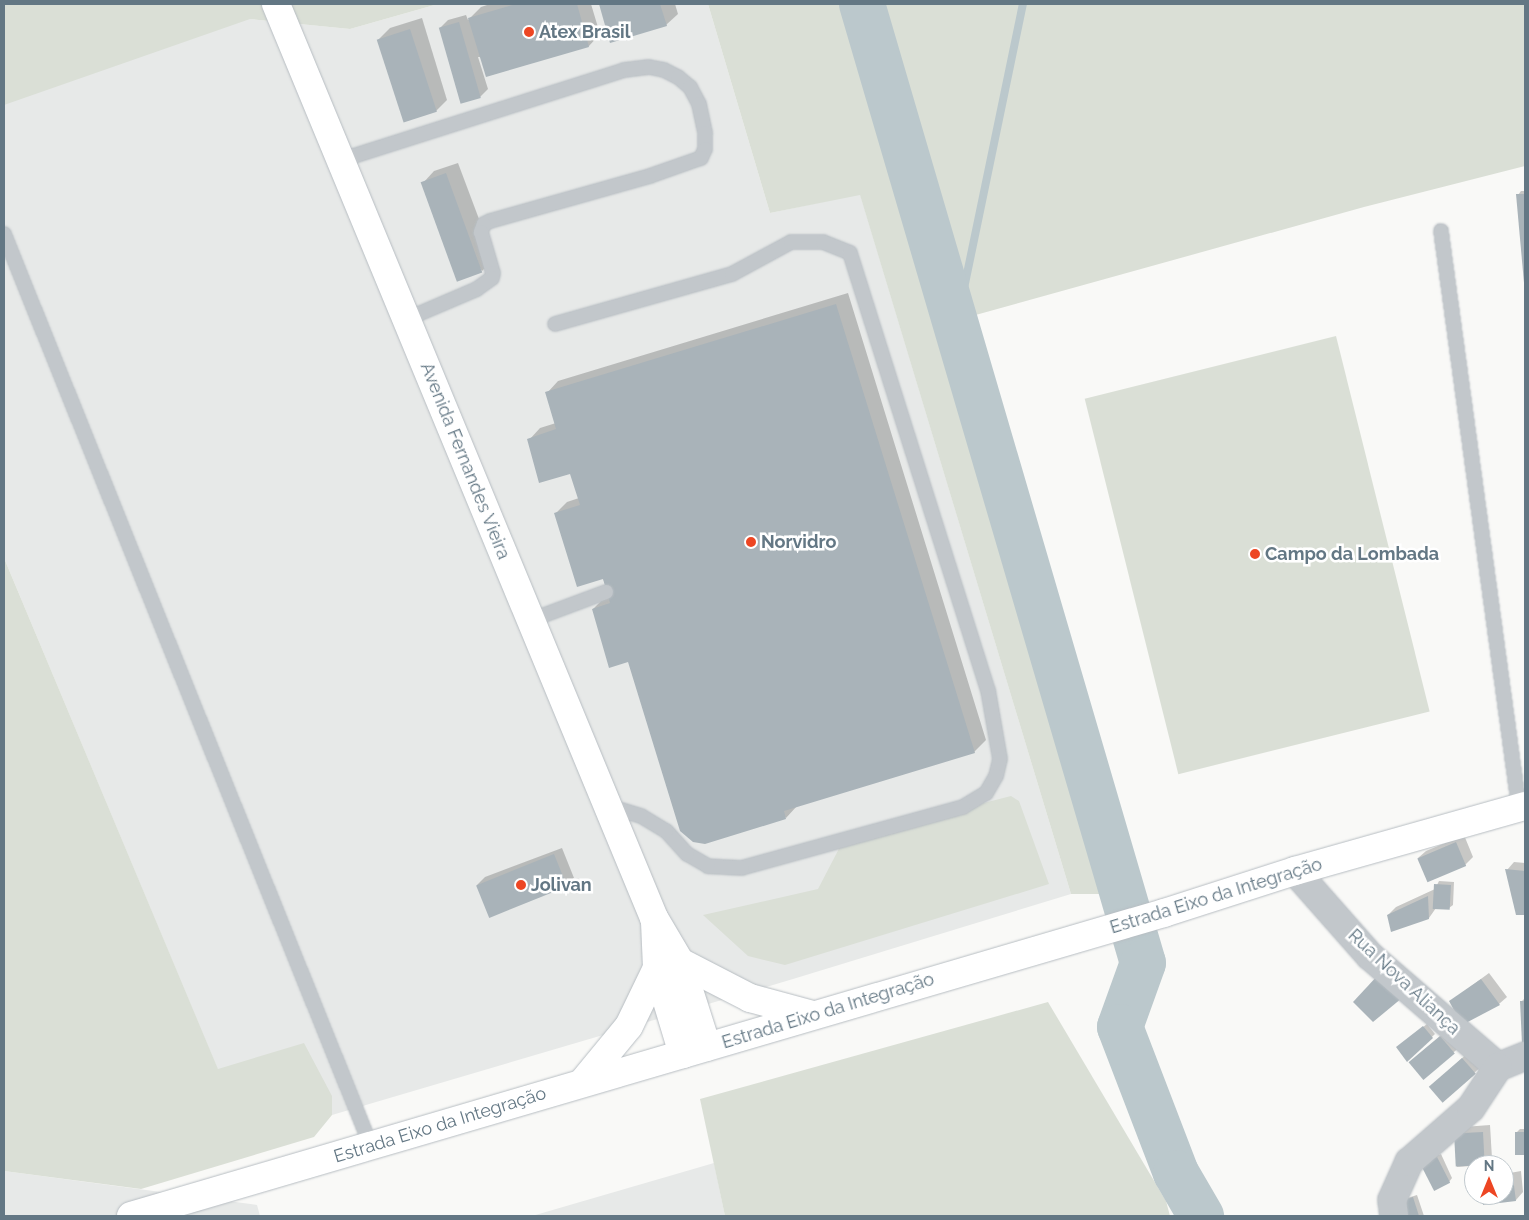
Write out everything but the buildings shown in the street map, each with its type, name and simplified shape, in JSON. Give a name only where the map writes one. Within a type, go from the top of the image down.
[{"type":"main road","name":"Avenida Fernandes Vieira","points":[[276,4],[654,918],[695,1051]]},
{"type":"main road","name":"Estrada Eixo da Integração","points":[[131,1216],[1164,913],[1295,871],[1522,807]]},
{"type":"main road","points":[[583,1082],[629,1026],[668,965],[750,998],[813,1015]]},
{"type":"street","name":"Rua Nova Aliança","points":[[1295,871],[1370,956],[1498,1067]]},
{"type":"street","points":[[1394,1216],[1392,1200],[1409,1162],[1471,1108],[1498,1067],[1525,1056]]},
{"type":"lane","points":[[341,160],[624,70],[649,67],[664,70],[690,86],[699,104],[705,133],[705,149],[701,158],[650,176],[484,224],[481,232],[494,273],[492,278],[477,289],[406,319]]},
{"type":"lane","points":[[1441,231],[1522,807]]},
{"type":"lane","points":[[4,234],[371,1146]]},
{"type":"lane","points":[[555,324],[732,274],[791,242],[823,242],[850,253],[988,690],[1000,760],[996,776],[986,793],[963,807],[742,868],[708,866],[687,854],[666,831],[641,816],[608,806]]},
{"type":"lane","points":[[531,620],[606,592]]},
{"type":"shaded area","points":[[4,4],[244,4],[250,19],[350,29],[438,4],[708,4],[770,213],[860,194],[1071,894],[793,979],[332,1115],[218,1070],[4,558]]},
{"type":"shaded area","points":[[4,4],[438,4],[350,29],[250,19],[4,105]]},
{"type":"shaded area","points":[[708,4],[862,4],[1123,894],[1071,894],[860,195],[770,213]]},
{"type":"shaded area","points":[[885,4],[1525,4],[1525,166],[1364,207],[972,316]]},
{"type":"shaded area","name":"Campo da Lombada","points":[[1336,336],[1430,712],[1178,774],[1085,399]]},
{"type":"shaded area","points":[[4,558],[218,1069],[304,1043],[332,1096],[332,1115],[314,1137],[141,1189],[4,1171]]},
{"type":"shaded area","points":[[1011,796],[1019,801],[1049,884],[785,965],[748,956],[703,915],[818,889],[844,839]]},
{"type":"shaded area","points":[[1048,1002],[1166,1201],[1170,1216],[725,1216],[700,1099]]},
{"type":"shaded area","points":[[714,1163],[725,1216],[532,1216]]},
{"type":"shaded area","points":[[4,1171],[257,1205],[260,1216],[4,1216]]},
{"type":"waterway","points":[[862,4],[1143,963],[1120,1027],[1176,1173],[1201,1216]]},
{"type":"waterway","points":[[956,327],[1023,4]]},
{"type":"place","name":"Atex Brasil","points":[[529,32]]},
{"type":"place","name":"Norvidro","points":[[751,542]]},
{"type":"place","name":"Campo da Lombada","points":[[1255,554]]},
{"type":"place","name":"Jolivan","points":[[521,885]]}]
